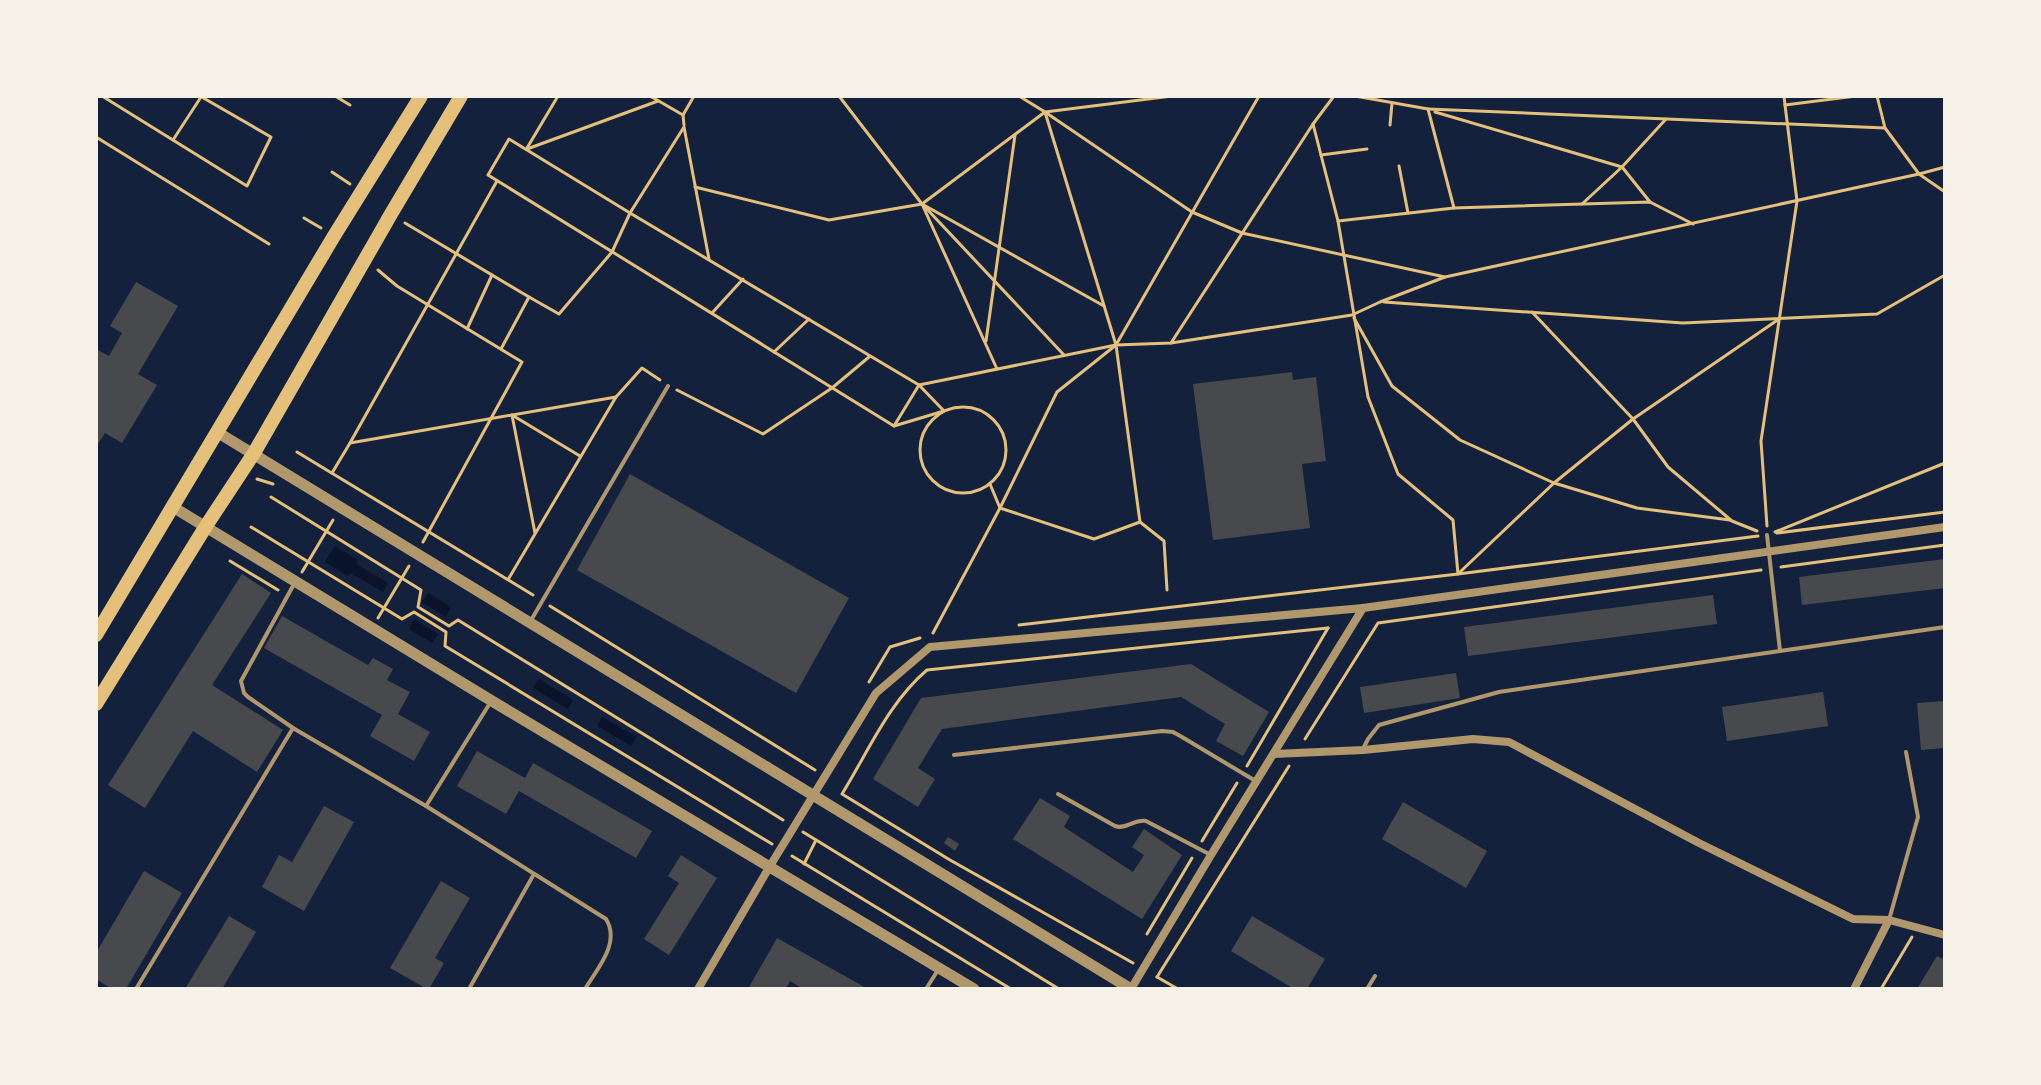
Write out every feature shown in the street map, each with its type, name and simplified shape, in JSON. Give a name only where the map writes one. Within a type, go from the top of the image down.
[{"type":"main road","points":[[96,635],[421,96]]},
{"type":"main road","points":[[96,704],[254,453],[461,96]]},
{"type":"street","points":[[217,432],[1131,989],[1363,608]]},
{"type":"street","points":[[173,507],[974,989]]},
{"type":"street","points":[[698,989],[876,693],[930,647],[1363,608],[1945,527]]},
{"type":"street","points":[[1274,754],[1363,750],[1473,739],[1509,742],[1699,843],[1853,919],[1889,920],[1945,935]]},
{"type":"street","points":[[1854,989],[1889,920]]},
{"type":"lane","points":[[530,622],[668,386]]},
{"type":"lane","points":[[1767,535],[1780,651]]},
{"type":"lane","points":[[295,582],[241,681],[244,693],[293,728],[426,806],[606,919],[611,927],[610,946],[585,989]]},
{"type":"lane","points":[[1363,750],[1379,725],[1499,692],[1945,627]]},
{"type":"lane","points":[[426,806],[492,701]]},
{"type":"lane","points":[[136,989],[293,728]]},
{"type":"lane","points":[[954,755],[1162,731],[1173,732],[1256,782]]},
{"type":"lane","points":[[1889,920],[1918,817],[1906,752]]},
{"type":"lane","points":[[1058,794],[1115,826],[1123,828],[1146,821],[1211,855]]},
{"type":"lane","points":[[469,989],[534,874]]},
{"type":"lane","points":[[926,989],[939,967]]},
{"type":"lane","points":[[1367,989],[1375,976]]},
{"type":"path","points":[[102,96],[247,186],[271,137],[200,96],[173,140]]},
{"type":"path","points":[[335,96],[350,105]]},
{"type":"path","points":[[527,149],[558,96]]},
{"type":"path","points":[[650,96],[683,115]]},
{"type":"path","points":[[694,96],[683,115],[684,127],[709,259]]},
{"type":"path","points":[[839,96],[922,204],[1064,355]]},
{"type":"path","points":[[1019,96],[1192,212],[1242,233],[1445,277]]},
{"type":"path","points":[[695,187],[829,220],[922,204],[1045,112],[1172,96]]},
{"type":"path","points":[[868,684],[890,647],[932,635],[1057,392],[1116,345],[1259,96]]},
{"type":"path","points":[[1171,343],[1334,96]]},
{"type":"path","points":[[1355,96],[1428,109],[1885,128]]},
{"type":"path","points":[[1767,535],[1761,441],[1797,201],[1784,96]]},
{"type":"path","points":[[1785,105],[1856,96]]},
{"type":"path","points":[[1877,96],[1885,128],[1919,174],[1945,192]]},
{"type":"path","points":[[527,149],[658,101]]},
{"type":"path","points":[[1390,125],[1392,103]]},
{"type":"path","points":[[1428,109],[1622,167],[1650,202],[1693,224]]},
{"type":"path","points":[[1428,109],[1454,208]]},
{"type":"path","points":[[1045,112],[1116,345],[1140,522],[1164,541],[1167,590]]},
{"type":"path","points":[[1582,204],[1622,167],[1666,119]]},
{"type":"path","points":[[1313,124],[1338,221],[1368,397],[1398,474],[1453,520],[1458,574]]},
{"type":"path","points":[[391,214],[559,314],[612,252],[630,213],[684,127]]},
{"type":"path","points":[[985,343],[1015,135]]},
{"type":"path","points":[[96,137],[269,244]]},
{"type":"path","points":[[944,411],[919,385],[509,139],[488,175],[894,426],[944,411],[962,407],[979,410],[994,420],[1004,435],[1006,453],[1001,471],[990,484],[973,492],[955,493],[939,486],[926,473],[920,456],[922,438],[930,422],[944,411]]},
{"type":"path","points":[[1321,155],[1367,149]]},
{"type":"path","points":[[1399,166],[1408,213]]},
{"type":"path","points":[[894,426],[919,385],[1116,345],[1171,343],[1352,315],[1445,277],[1945,167]]},
{"type":"path","points":[[332,172],[362,192]]},
{"type":"path","points":[[332,473],[497,181]]},
{"type":"path","points":[[1338,221],[1454,208],[1650,202]]},
{"type":"path","points":[[922,204],[1104,306]]},
{"type":"path","points":[[922,204],[997,369]]},
{"type":"path","points":[[304,218],[334,236]]},
{"type":"path","points":[[365,260],[397,286],[522,362],[429,532],[372,628]]},
{"type":"path","points":[[467,329],[492,275]]},
{"type":"path","points":[[1380,302],[1683,323],[1779,319],[1877,314],[1945,275]]},
{"type":"path","points":[[712,313],[743,279]]},
{"type":"path","points":[[501,349],[529,297]]},
{"type":"path","points":[[1532,312],[1633,419],[1668,467],[1732,521]]},
{"type":"path","points":[[1352,315],[1392,386],[1460,440],[1554,483],[1637,508],[1732,521],[1767,535],[1945,463]]},
{"type":"path","points":[[774,352],[809,319]]},
{"type":"path","points":[[1458,574],[1554,483],[1633,419],[1779,319]]},
{"type":"path","points":[[508,580],[616,397],[642,368],[668,386],[763,434],[832,388],[870,356]]},
{"type":"path","points":[[350,443],[616,397]]},
{"type":"path","points":[[512,415],[581,456]]},
{"type":"path","points":[[512,415],[536,533]]},
{"type":"path","points":[[297,452],[816,771]]},
{"type":"path","points":[[258,479],[278,485]]},
{"type":"path","points":[[990,484],[1000,508],[1094,539],[1140,522]]},
{"type":"path","points":[[295,582],[355,487]]},
{"type":"path","points":[[271,497],[421,590],[418,607],[449,626],[458,620],[1059,989]]},
{"type":"path","points":[[1009,626],[1458,574],[1945,512]]},
{"type":"path","points":[[251,527],[402,619],[414,612],[446,632],[445,646],[1011,989]]},
{"type":"path","points":[[1157,977],[1378,623],[1945,545]]},
{"type":"path","points":[[1146,936],[1328,628],[927,670],[896,701],[842,794],[950,860],[1178,989]]},
{"type":"path","points":[[804,864],[816,840]]},
{"type":"path","points":[[1881,989],[1917,927]]},
{"type":"water","points":[[335,546],[358,560],[356,564],[388,583],[383,592],[325,562]]},
{"type":"water","points":[[428,593],[451,607],[446,617],[422,602]]},
{"type":"water","points":[[414,619],[438,634],[432,643],[409,629]]},
{"type":"water","points":[[539,679],[573,700],[568,709],[533,688]]},
{"type":"water","points":[[602,717],[637,737],[631,746],[597,726]]},
{"type":"building","points":[[136,282],[178,306],[138,374],[157,385],[122,443],[105,433],[96,447],[96,349],[109,356],[122,333],[110,326]]},
{"type":"building","points":[[1292,372],[1293,380],[1316,377],[1326,461],[1302,464],[1310,528],[1213,540],[1193,384]]},
{"type":"building","points":[[630,474],[849,598],[796,693],[577,570]]},
{"type":"building","points":[[1945,559],[1945,588],[1802,605],[1799,577]]},
{"type":"building","points":[[242,574],[271,593],[212,685],[283,730],[257,772],[193,731],[145,808],[108,785]]},
{"type":"building","points":[[1713,595],[1717,624],[1468,656],[1464,627]]},
{"type":"building","points":[[282,616],[368,665],[373,658],[393,669],[387,680],[410,692],[398,714],[430,732],[414,761],[370,736],[382,715],[264,648]]},
{"type":"building","points":[[1191,664],[1269,712],[1243,756],[1216,741],[1225,724],[1181,697],[942,729],[918,768],[935,779],[918,807],[873,779],[921,698]]},
{"type":"building","points":[[1456,673],[1460,698],[1364,713],[1360,687]]},
{"type":"building","points":[[1823,692],[1828,726],[1727,741],[1722,707]]},
{"type":"building","points":[[1945,701],[1945,748],[1921,750],[1917,703]]},
{"type":"building","points":[[477,751],[525,778],[533,763],[652,831],[636,858],[519,791],[506,814],[457,786]]},
{"type":"building","points":[[1040,798],[1070,816],[1064,827],[1133,872],[1144,855],[1132,847],[1144,829],[1182,855],[1142,919],[1013,839]]},
{"type":"building","points":[[1403,802],[1487,851],[1466,888],[1382,839]]},
{"type":"building","points":[[324,806],[354,822],[304,911],[262,887],[279,855],[292,862]]},
{"type":"building","points":[[948,837],[959,844],[955,851],[944,843]]},
{"type":"building","points":[[681,855],[717,878],[669,955],[644,939],[679,883],[668,876]]},
{"type":"building","points":[[144,871],[182,893],[126,989],[112,989],[96,979],[96,953]]},
{"type":"building","points":[[441,881],[470,898],[435,958],[444,963],[427,989],[390,968]]},
{"type":"building","points":[[229,916],[256,932],[222,989],[185,989]]},
{"type":"building","points":[[1252,916],[1325,959],[1307,989],[1294,989],[1231,951]]},
{"type":"building","points":[[777,938],[868,989],[803,989],[790,981],[786,989],[748,989]]},
{"type":"building","points":[[1937,956],[1945,960],[1945,989],[1917,989]]}]
